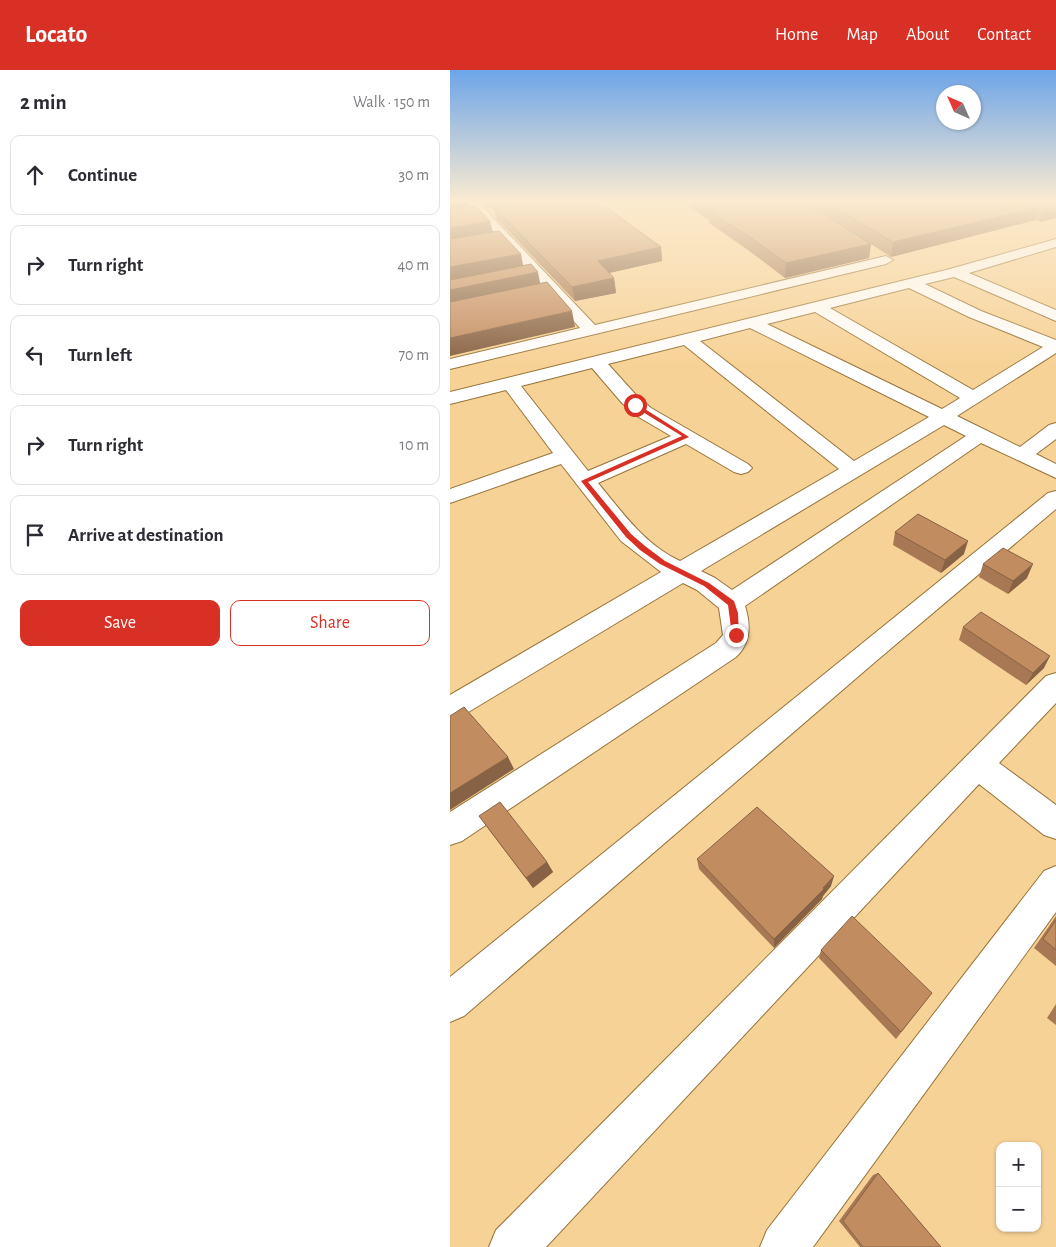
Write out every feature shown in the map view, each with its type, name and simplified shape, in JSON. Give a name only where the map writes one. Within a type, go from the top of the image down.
[{"type":"street","points":[[522,257],[591,330]]},
{"type":"street","points":[[460,386],[450,363],[893,264],[881,257]]},
{"type":"street","points":[[450,398],[460,386],[969,257]]},
{"type":"street","points":[[460,386],[510,383],[955,272],[1007,257]]},
{"type":"street","points":[[955,272],[1056,316]]},
{"type":"street","points":[[518,277],[537,273]]},
{"type":"street","points":[[450,709],[974,399],[1056,346],[974,314],[911,283]]},
{"type":"street","points":[[536,295],[555,291]]},
{"type":"street","points":[[816,306],[974,399]]},
{"type":"street","points":[[751,322],[1056,472]]},
{"type":"street","points":[[686,338],[853,470]]},
{"type":"street","points":[[596,361],[635,405],[686,437],[742,468]]},
{"type":"street","points":[[450,830],[726,650],[733,644],[736,635],[731,603],[706,584],[663,563],[628,536],[510,383]]},
{"type":"street","points":[[1022,456],[1056,429]]},
{"type":"street","points":[[731,603],[980,435]]},
{"type":"street","points":[[584,481],[686,437]]},
{"type":"street","points":[[450,496],[565,456]]},
{"type":"street","points":[[450,1002],[864,654],[1056,498]]},
{"type":"street","points":[[513,1247],[1056,684]]},
{"type":"street","points":[[978,765],[1056,824]]},
{"type":"street","points":[[784,1247],[1056,883]]},
{"type":"building","points":[[450,257],[505,257],[450,267]]},
{"type":"building","points":[[543,257],[616,257],[598,261],[614,278],[572,287]]},
{"type":"building","points":[[777,257],[813,257],[786,263]]},
{"type":"building","points":[[531,264],[538,272],[450,290],[450,280]]},
{"type":"building","points":[[547,282],[572,311],[450,338],[450,302]]},
{"type":"building","points":[[918,514],[968,541],[945,560],[895,532]]},
{"type":"building","points":[[1003,548],[1033,564],[1013,581],[983,564]]},
{"type":"building","points":[[981,612],[1050,656],[1033,673],[963,627]]},
{"type":"building","points":[[464,707],[508,757],[450,793],[450,716]]},
{"type":"building","points":[[500,802],[547,862],[526,878],[479,816]]},
{"type":"building","points":[[757,807],[834,876],[824,889],[774,939],[697,859]]},
{"type":"building","points":[[852,916],[932,993],[901,1032],[821,950]]},
{"type":"building","points":[[1056,920],[1056,950],[1043,939]]},
{"type":"building","points":[[878,1173],[941,1247],[863,1247],[843,1221]]},
{"type":"route","points":[[635,405],[686,437],[584,481],[628,536],[663,563],[706,584],[731,603],[736,635]]}]
